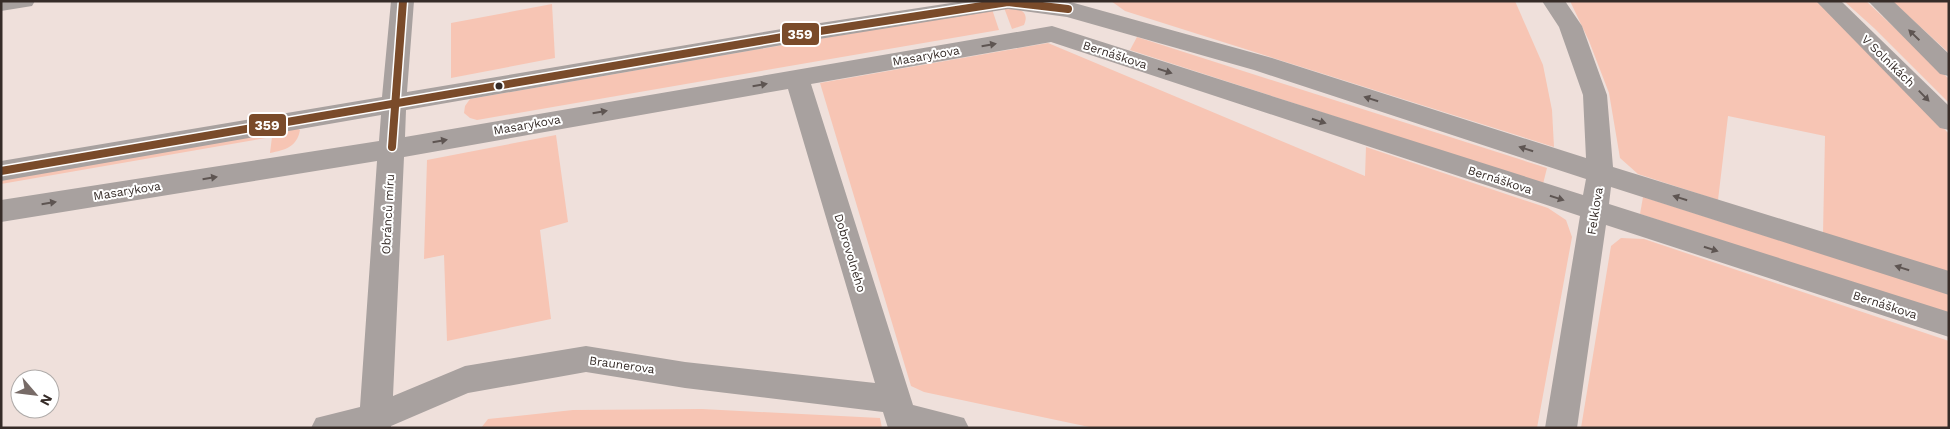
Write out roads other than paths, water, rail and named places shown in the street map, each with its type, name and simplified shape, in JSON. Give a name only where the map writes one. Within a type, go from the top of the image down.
[{"type":"street","points":[[1,4],[24,1]]},
{"type":"street","name":"Obránců míru","points":[[375,423],[394,104],[403,1]]},
{"type":"street","name":"Felklova","points":[[1553,1],[1570,26],[1596,95],[1600,173],[1561,428]]},
{"type":"street","name":"V Solníkách","points":[[1827,1],[1949,122]]},
{"type":"street","points":[[1879,1],[1949,68]]},
{"type":"street","points":[[1,171],[794,35],[1008,2],[1071,4],[1949,283]]},
{"type":"street","points":[[1052,34],[1071,4]]},
{"type":"street","name":"Masarykova","points":[[1,211],[392,149],[1052,34]]},
{"type":"street","name":"Bernáškova","points":[[1052,34],[1949,325]]},
{"type":"street","name":"Dobrovolného","points":[[797,78],[900,415]]},
{"type":"street","name":"Braunerova","points":[[327,428],[375,423],[465,380],[586,359],[685,375],[900,415],[953,428]]}]
